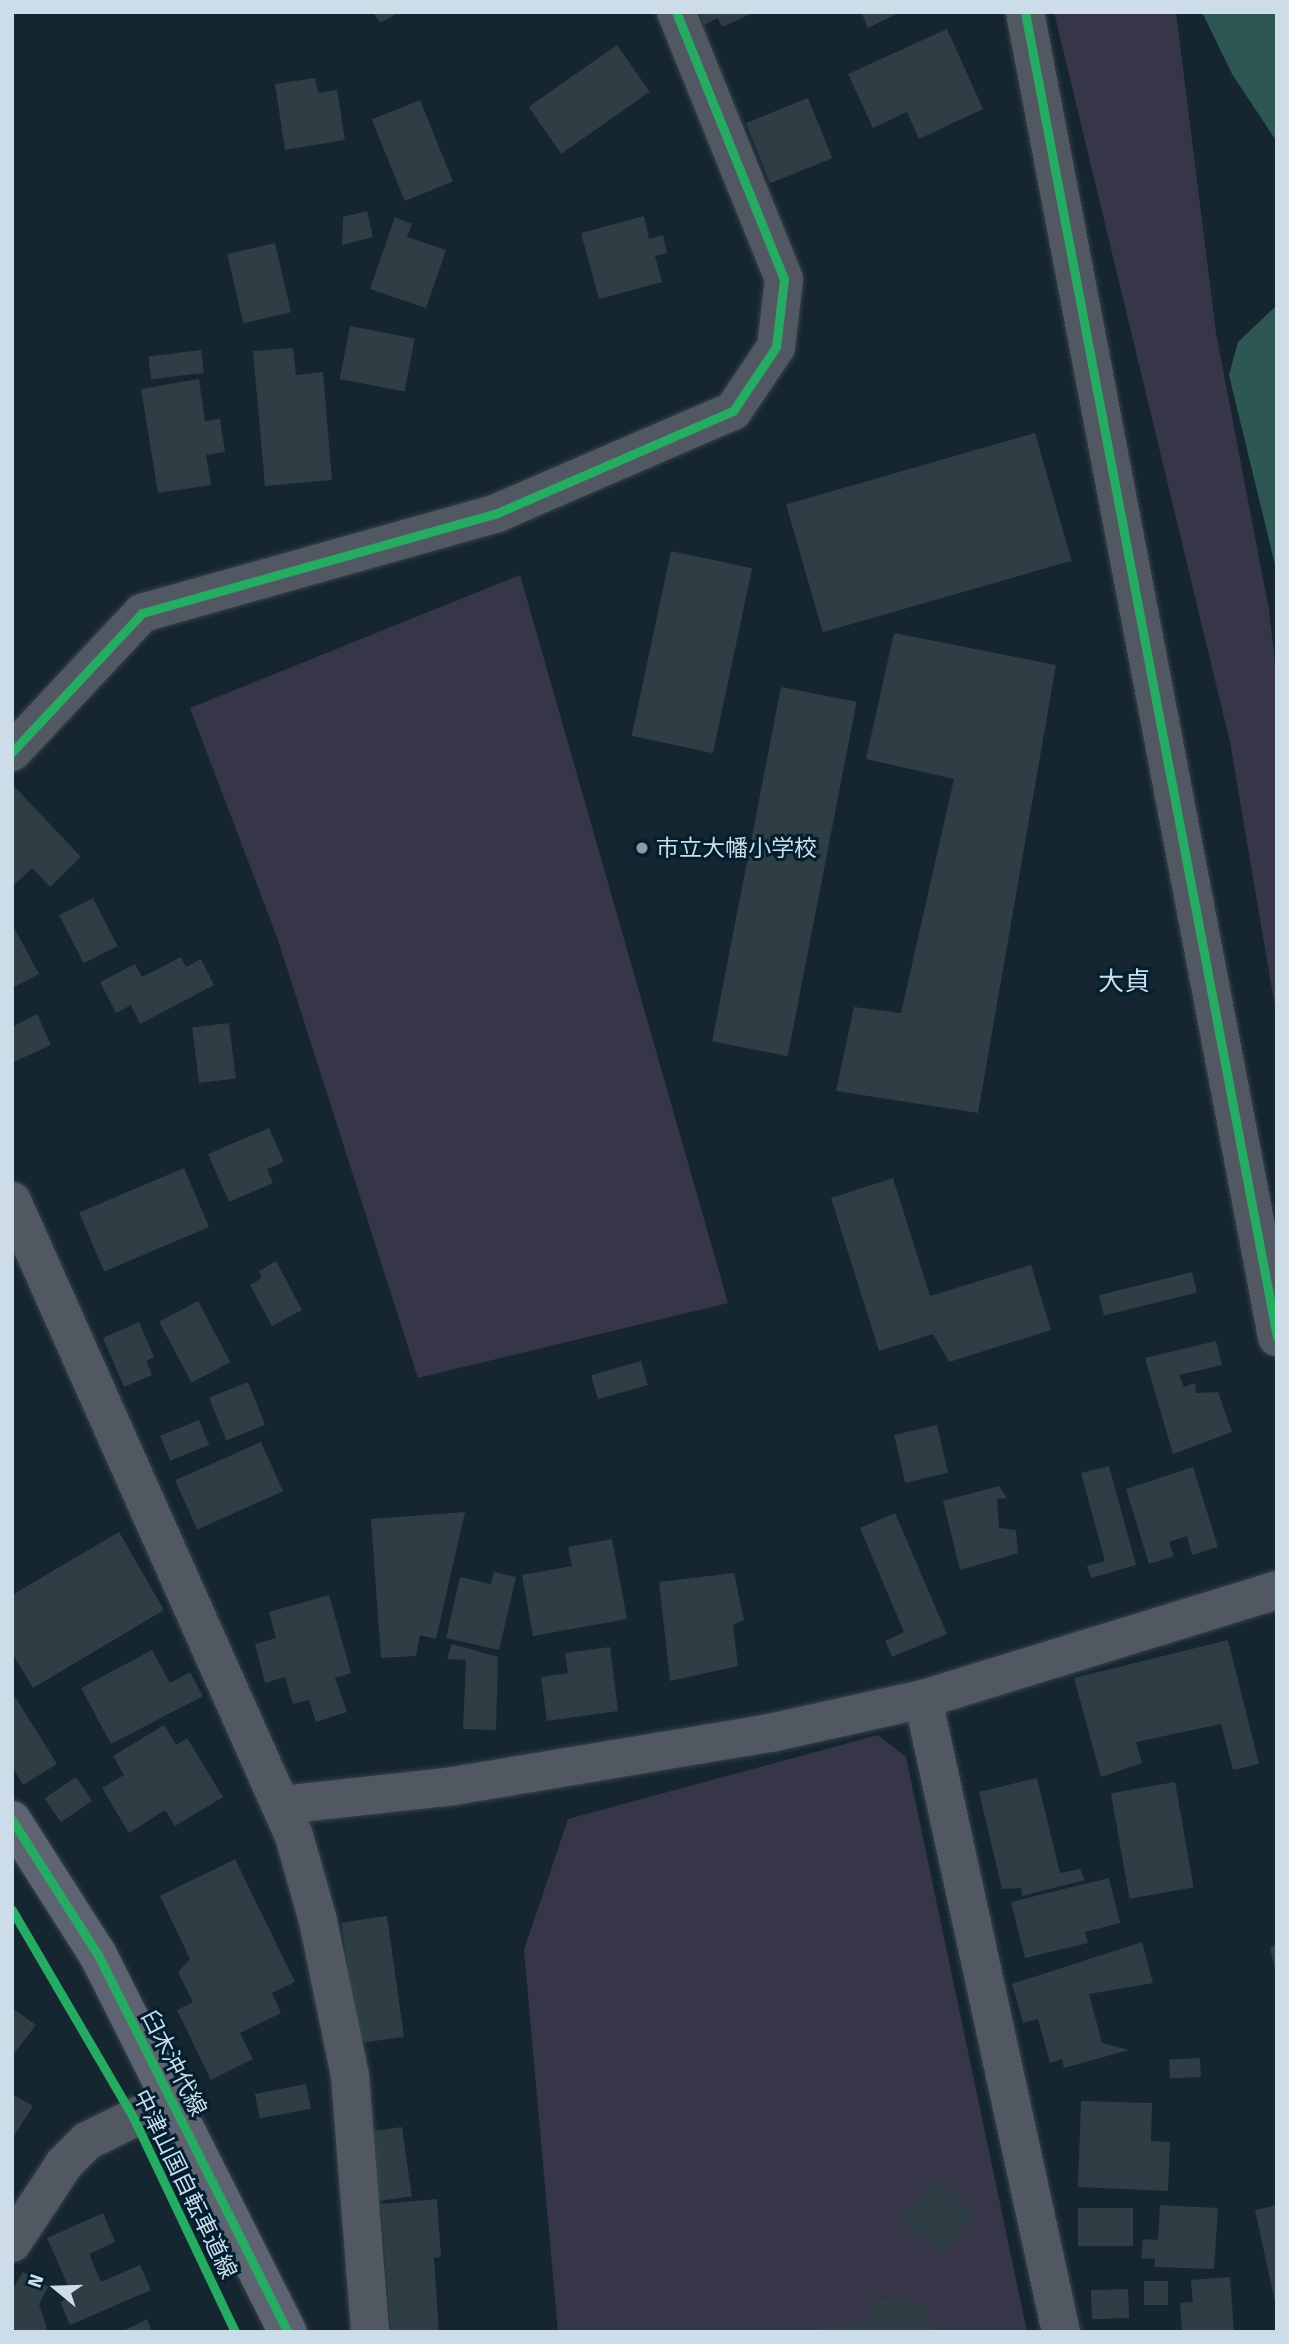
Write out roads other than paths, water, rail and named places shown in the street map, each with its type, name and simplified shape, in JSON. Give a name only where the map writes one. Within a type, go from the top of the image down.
[{"type":"main road","name":"臼木沖代線","points":[[12,1820],[98,1955],[288,2332]]},
{"type":"street","points":[[12,752],[142,613],[497,513],[733,411],[776,347],[784,279],[676,12]]},
{"type":"street","points":[[1025,12],[1277,1337]]},
{"type":"street","points":[[12,1201],[282,1805],[318,1921],[350,2076],[370,2332]]},
{"type":"street","points":[[282,1805],[625,1759],[923,1699],[1277,1590]]},
{"type":"street","points":[[923,1699],[1019,2124],[1061,2332]]},
{"type":"street","points":[[12,2244],[65,2164],[87,2141],[170,2100]]},
{"type":"place","name":"市立大幡小学校","points":[[642,848]]},
{"type":"district","name":"大貞","points":[[1124,982]]}]
